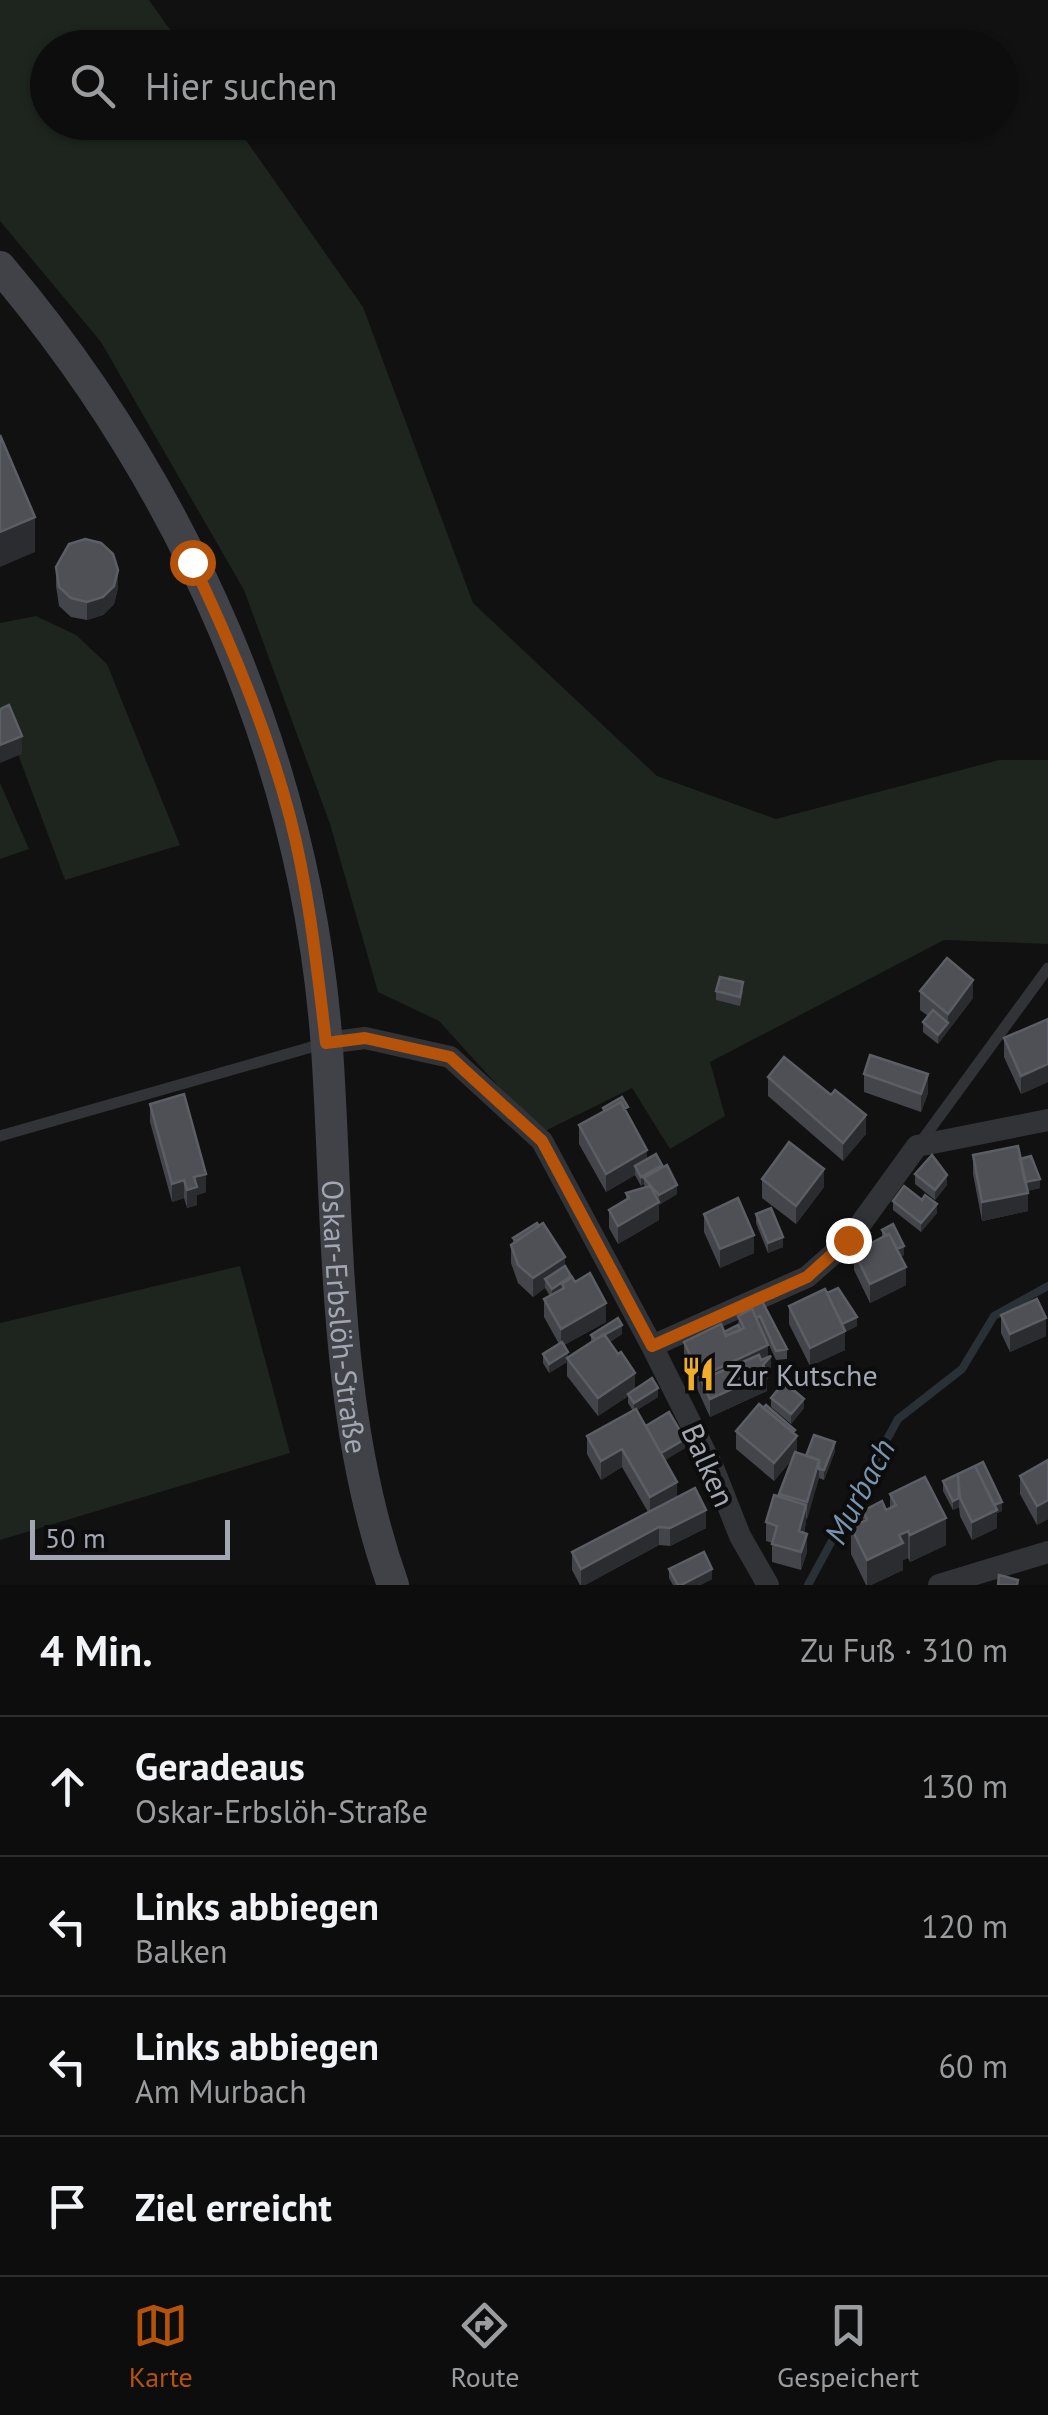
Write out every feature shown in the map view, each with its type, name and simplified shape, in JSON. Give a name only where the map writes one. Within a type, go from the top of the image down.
[{"type":"main road","name":"Oskar-Erbslöh-Straße","points":[[0,267],[75,362],[170,516],[216,610],[290,818],[310,919],[326,1043],[348,1384],[363,1476],[393,1585]]},
{"type":"street","name":"Balken","points":[[326,1043],[365,1038],[450,1057],[542,1141],[652,1346],[714,1470],[740,1536],[768,1585]]},
{"type":"street","points":[[652,1346],[807,1277],[848,1240],[917,1146],[1048,1120]]},
{"type":"street","points":[[939,1585],[1048,1552]]},
{"type":"lane","points":[[917,1146],[1048,968]]},
{"type":"lane","points":[[0,1136],[326,1043]]},
{"type":"shaded area","points":[[0,0],[149,0],[170,30],[30,30],[30,140],[246,140],[363,307],[473,603],[657,776],[776,819],[999,760],[1048,760],[1048,944],[944,940],[710,1062],[725,1116],[670,1149],[632,1088],[541,1133],[439,1021],[378,992],[330,824],[244,590],[101,342],[0,221]]},
{"type":"shaded area","points":[[36,616],[76,635],[107,664],[180,845],[65,880],[0,706],[0,623]]},
{"type":"shaded area","points":[[0,783],[29,849],[0,859]]},
{"type":"shaded area","points":[[240,1266],[290,1453],[0,1540],[0,1323]]},
{"type":"building","points":[[0,435],[35,517],[0,532]]},
{"type":"building","points":[[85,539],[101,543],[113,554],[118,570],[114,586],[103,597],[87,602],[71,598],[59,587],[56,567],[69,544]]},
{"type":"building","points":[[9,705],[22,736],[0,745],[0,709]]},
{"type":"building","points":[[947,958],[973,980],[948,1014],[920,991]]},
{"type":"building","points":[[720,977],[743,982],[740,997],[716,991]]},
{"type":"building","points":[[933,1010],[948,1023],[938,1035],[923,1022]]},
{"type":"building","points":[[1048,1019],[1048,1064],[1021,1076],[1004,1038]]},
{"type":"building","points":[[870,1055],[928,1074],[921,1094],[864,1074]]},
{"type":"building","points":[[784,1057],[831,1095],[835,1090],[866,1115],[843,1143],[768,1077]]},
{"type":"building","points":[[184,1094],[206,1174],[194,1177],[197,1187],[187,1190],[184,1180],[172,1184],[150,1104]]},
{"type":"building","points":[[622,1097],[628,1107],[624,1109],[621,1102],[605,1111],[603,1108]]},
{"type":"building","points":[[621,1102],[647,1150],[606,1174],[579,1125]]},
{"type":"building","points":[[789,1142],[824,1169],[796,1206],[762,1179]]},
{"type":"building","points":[[1018,1146],[1028,1193],[982,1202],[973,1155]]},
{"type":"building","points":[[656,1154],[662,1165],[641,1177],[635,1166]]},
{"type":"building","points":[[932,1155],[947,1175],[935,1190],[915,1174]]},
{"type":"building","points":[[1031,1156],[1040,1179],[1025,1182],[1020,1159]]},
{"type":"building","points":[[667,1165],[677,1185],[659,1195],[644,1178]]},
{"type":"building","points":[[650,1186],[659,1202],[618,1226],[609,1210],[629,1198],[626,1193]]},
{"type":"building","points":[[904,1186],[922,1200],[925,1195],[937,1204],[921,1223],[893,1201]]},
{"type":"building","points":[[738,1198],[754,1235],[720,1249],[704,1214]]},
{"type":"building","points":[[771,1208],[783,1237],[768,1243],[756,1214]]},
{"type":"building","points":[[537,1223],[539,1226],[516,1241],[513,1238]]},
{"type":"building","points":[[543,1223],[565,1257],[533,1278],[518,1265],[511,1245]]},
{"type":"building","points":[[893,1224],[904,1246],[897,1249],[889,1234],[886,1236],[882,1230]]},
{"type":"building","points":[[889,1234],[906,1267],[870,1284],[854,1252]]},
{"type":"building","points":[[565,1266],[571,1276],[552,1289],[545,1279]]},
{"type":"building","points":[[590,1273],[606,1303],[561,1329],[544,1299],[564,1288],[562,1284],[572,1277],[575,1282]]},
{"type":"building","points":[[838,1288],[857,1317],[842,1324],[827,1293]]},
{"type":"building","points":[[825,1289],[845,1331],[810,1348],[789,1306]]},
{"type":"building","points":[[1037,1299],[1046,1318],[1010,1334],[1001,1315]]},
{"type":"building","points":[[762,1301],[787,1349],[776,1351],[760,1316],[756,1318],[752,1309],[741,1314],[740,1311]]},
{"type":"building","points":[[752,1309],[768,1345],[700,1377],[684,1342],[721,1324],[726,1336],[744,1328],[738,1316]]},
{"type":"building","points":[[618,1318],[622,1325],[595,1340],[591,1335]]},
{"type":"building","points":[[738,1325],[741,1330],[726,1336],[724,1332]]},
{"type":"building","points":[[604,1334],[635,1373],[598,1398],[567,1358]]},
{"type":"building","points":[[562,1342],[568,1352],[549,1364],[543,1354]]},
{"type":"building","points":[[759,1355],[761,1360],[771,1356],[763,1365],[767,1373],[710,1399],[701,1380]]},
{"type":"building","points":[[652,1378],[658,1388],[634,1403],[628,1394]]},
{"type":"building","points":[[784,1382],[804,1399],[791,1414],[771,1398]]},
{"type":"building","points":[[759,1404],[797,1436],[774,1463],[736,1431]]},
{"type":"building","points":[[766,1405],[795,1430],[763,1408]]},
{"type":"building","points":[[636,1409],[677,1482],[650,1497],[622,1449],[601,1461],[587,1436]]},
{"type":"building","points":[[669,1412],[685,1439],[661,1453],[646,1426]]},
{"type":"building","points":[[814,1435],[835,1442],[824,1470],[819,1469],[819,1460],[806,1456]]},
{"type":"building","points":[[795,1452],[819,1460],[807,1502],[779,1494]]},
{"type":"building","points":[[1048,1460],[1048,1500],[1037,1506],[1020,1476]]},
{"type":"building","points":[[983,1462],[1002,1502],[994,1505],[975,1466]]},
{"type":"building","points":[[975,1466],[997,1510],[972,1522],[960,1498],[958,1474]]},
{"type":"building","points":[[958,1474],[959,1498],[953,1501],[943,1481]]},
{"type":"building","points":[[925,1477],[946,1518],[910,1535],[908,1531],[899,1535],[903,1543],[867,1560],[851,1527],[867,1520],[863,1511],[882,1501],[886,1510],[896,1505],[890,1494]]},
{"type":"building","points":[[695,1488],[706,1510],[670,1528],[659,1527],[581,1569],[572,1552]]},
{"type":"building","points":[[774,1495],[806,1505],[799,1531],[807,1534],[801,1552],[772,1544],[777,1526],[766,1522]]},
{"type":"building","points":[[704,1552],[712,1569],[678,1585],[669,1569]]},
{"type":"building","points":[[999,1575],[1018,1580],[1017,1585],[998,1585]]},
{"type":"waterway","name":"Murbach","points":[[808,1585],[898,1419],[962,1369],[994,1316],[1048,1286]]},
{"type":"place","name":"Zur Kutsche","points":[[698,1374]]},
{"type":"route","points":[[192,562],[216,610],[254,707],[290,818],[310,919],[326,1043],[365,1038],[450,1057],[542,1141],[652,1346],[807,1277],[848,1240]]}]
